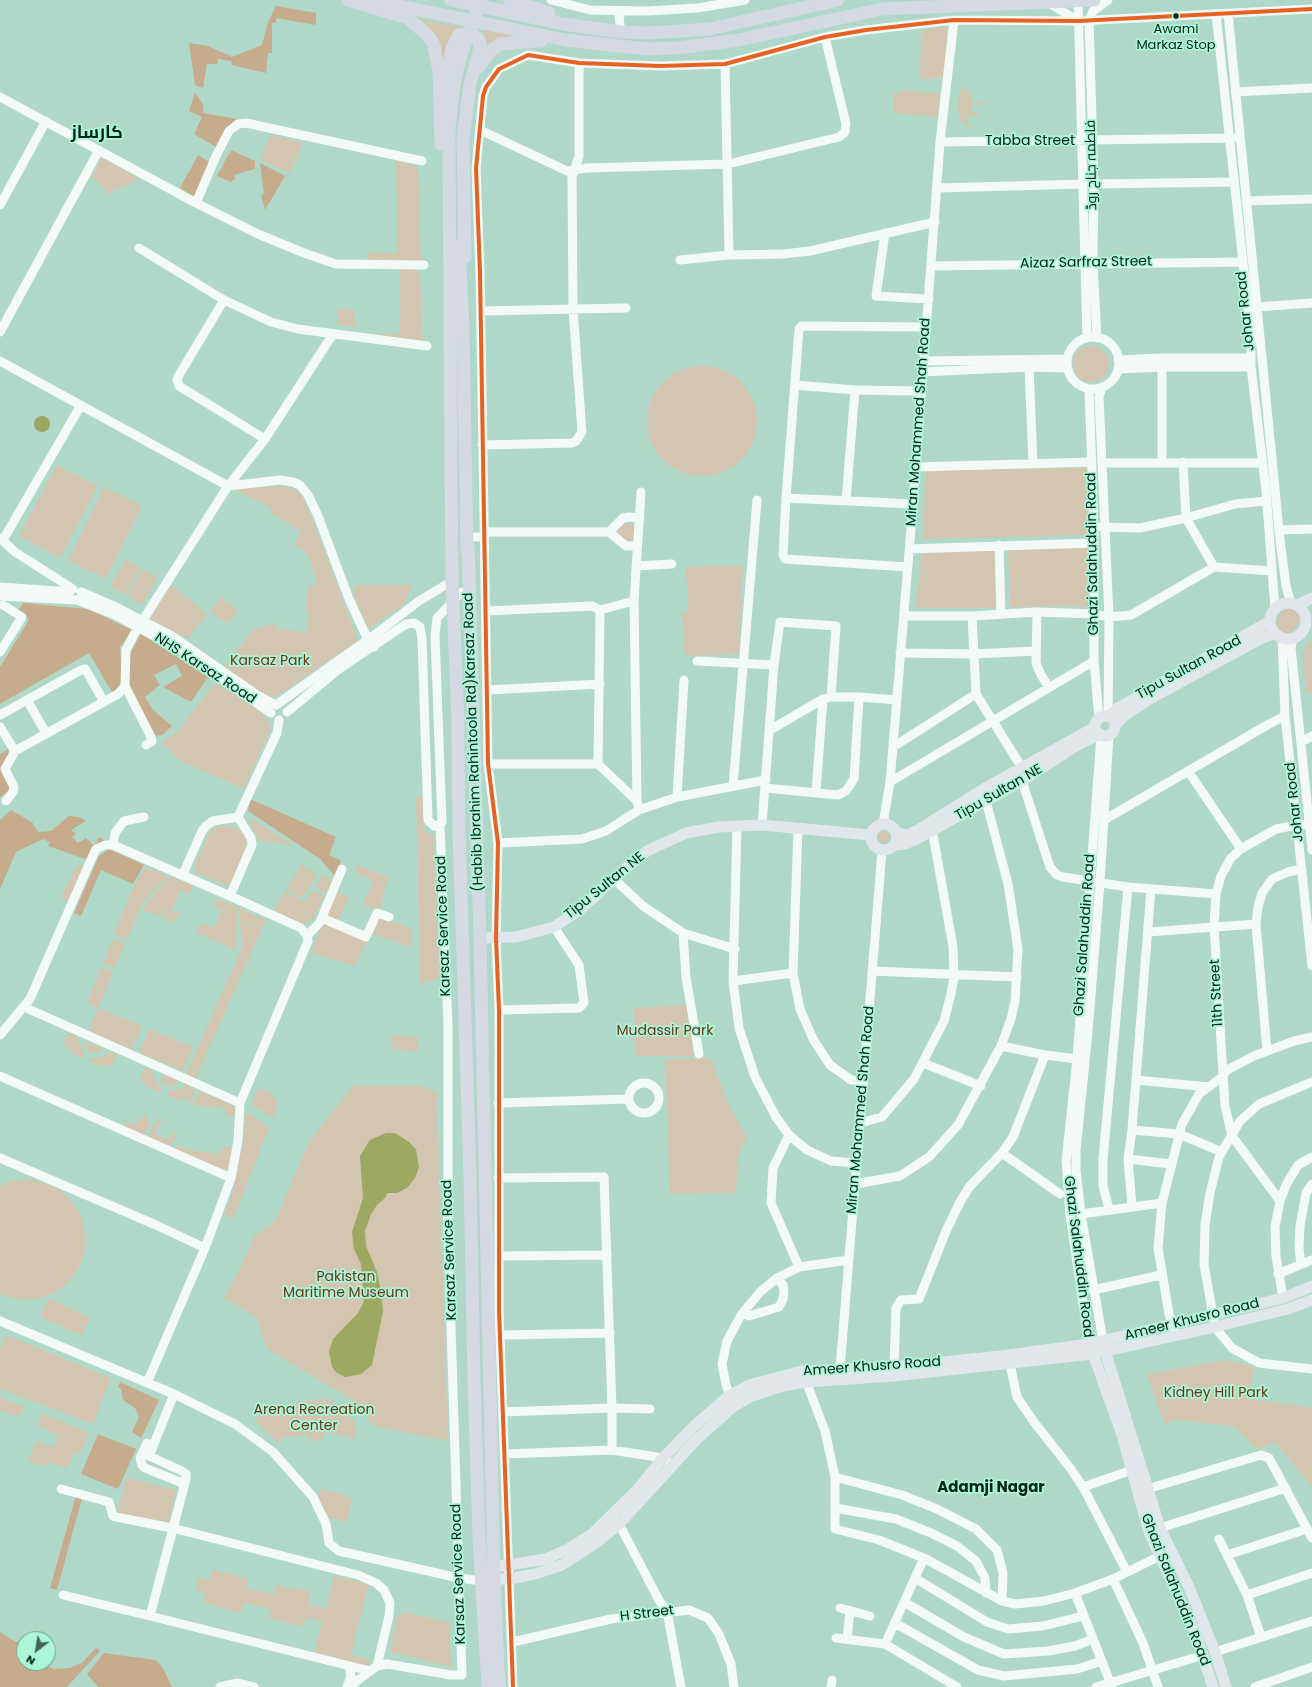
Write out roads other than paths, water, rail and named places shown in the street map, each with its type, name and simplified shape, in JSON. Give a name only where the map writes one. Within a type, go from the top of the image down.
[{"type":"highway","points":[[348,0],[408,18],[428,36],[434,46],[437,57],[445,262],[450,318]]},
{"type":"highway","points":[[370,0],[565,40],[647,50],[677,48],[739,40],[882,9],[1094,0]]},
{"type":"highway","points":[[451,0],[492,5],[579,26],[621,32],[677,32],[710,29],[838,0]]},
{"type":"highway","points":[[510,0],[577,21],[579,26]]},
{"type":"highway","points":[[455,590],[465,585],[464,570],[468,541],[463,329],[457,213],[456,128],[465,43],[475,2]]},
{"type":"highway","points":[[492,5],[470,49],[449,131],[450,318],[455,590],[466,1076],[479,1538],[490,1576],[499,1687]]},
{"type":"highway","points":[[440,108],[452,49],[459,35],[468,34],[476,37],[480,42],[479,53],[461,85]]},
{"type":"highway","points":[[461,85],[490,51],[500,44],[520,41],[565,40]]},
{"type":"highway","points":[[461,85],[468,100],[463,150],[466,306],[463,329]]},
{"type":"highway","name":"(Habib Ibrahim Rahintoola Rd)Karsaz Road","points":[[468,541],[480,938],[490,1576]]},
{"type":"highway","points":[[488,1687],[490,1576]]},
{"type":"main road","points":[[1301,607],[1306,617],[1305,628],[1298,636],[1294,638],[1278,635],[1270,621],[1275,609],[1280,605],[1301,607],[1312,598]]},
{"type":"main road","name":"Tipu Sultan Road","points":[[1102,728],[1118,708],[1270,621]]},
{"type":"main road","name":"Tipu Sultan Road","points":[[1102,728],[1113,719],[1116,724],[1124,716],[1148,700],[1262,638],[1278,635]]},
{"type":"main road","points":[[897,833],[907,835],[918,830],[1022,768],[1102,728]]},
{"type":"main road","name":"Tipu Sultan NE","points":[[882,851],[889,850],[895,845],[905,844],[986,801],[1022,780],[1102,728]]},
{"type":"main road","points":[[882,851],[874,846],[871,835],[875,828],[883,824],[893,827],[897,833],[897,841],[895,845]]},
{"type":"main road","name":"Tipu Sultan NE","points":[[480,938],[516,937],[554,927],[581,909],[647,851],[686,833],[719,827],[762,826],[871,835]]},
{"type":"main road","name":"Ameer Khusro Road","points":[[1174,1331],[1213,1315],[1283,1298],[1312,1286]]},
{"type":"main road","name":"Ameer Khusro Road","points":[[490,1576],[509,1566],[546,1559],[568,1549],[615,1520],[672,1465],[749,1385],[802,1371],[840,1373],[1010,1364],[1091,1349],[1174,1331],[1215,1327],[1288,1309],[1312,1300]]},
{"type":"main road","name":"Ghazi Salahuddin Road","points":[[1104,1346],[1160,1528],[1189,1587],[1215,1652],[1226,1687]]},
{"type":"main road","name":"Ameer Khusro Road","points":[[490,1576],[509,1579],[535,1574],[562,1566],[596,1543],[663,1458],[693,1427],[732,1401],[783,1386],[806,1382],[840,1373],[1002,1356],[1091,1349]]},
{"type":"main road","name":"Ghazi Salahuddin Road","points":[[1091,1349],[1122,1435],[1149,1532],[1178,1592],[1204,1655],[1213,1687]]},
{"type":"street","points":[[551,0],[590,10],[622,11],[746,0]]},
{"type":"street","points":[[1089,21],[1093,11],[1108,0]]},
{"type":"street","name":"فاطمہ جناح روڈ","points":[[1078,1],[1078,21],[1087,141],[1094,184],[1089,263],[1087,338]]},
{"type":"street","points":[[1049,2],[1078,21]]},
{"type":"street","points":[[579,7],[583,12],[583,18],[579,26]]},
{"type":"street","points":[[513,1687],[513,1642],[509,1579],[500,1335],[498,1178],[499,1010],[496,938],[498,843],[488,764],[487,611],[482,445],[481,311],[476,168],[486,87],[499,70],[528,55],[579,63],[661,66],[725,64],[825,37],[866,30],[954,20],[1089,21],[1312,9]]},
{"type":"street","points":[[621,32],[619,17],[622,11]]},
{"type":"street","name":"Johar Road","points":[[1216,14],[1241,262],[1255,336],[1286,586],[1301,607]]},
{"type":"street","name":"Johar Road","points":[[1228,14],[1257,307],[1251,363],[1266,490],[1275,609]]},
{"type":"street","name":"Miran Mohammed Shah Road","points":[[883,824],[890,782],[913,504],[930,266],[938,188],[940,142],[954,20]]},
{"type":"street","name":"فاطمہ جناح روڈ","points":[[1089,21],[1087,141],[1084,184],[1089,263],[1097,338]]},
{"type":"street","points":[[480,130],[567,170],[728,164],[839,138],[845,132],[846,124],[825,37]]},
{"type":"street","points":[[482,445],[572,443],[580,437],[582,432],[573,309],[572,177],[579,156],[579,63]]},
{"type":"street","points":[[725,64],[729,255]]},
{"type":"street","points":[[1235,92],[1312,88]]},
{"type":"street","points":[[1,100],[46,121],[258,234],[336,264],[424,265]]},
{"type":"street","points":[[468,100],[483,102]]},
{"type":"street","points":[[0,205],[46,121]]},
{"type":"street","points":[[196,202],[216,156],[229,131],[238,124],[246,123],[422,161]]},
{"type":"street","name":"Tabba Street","points":[[940,142],[1087,141],[1240,137]]},
{"type":"street","points":[[0,332],[99,150]]},
{"type":"street","points":[[1094,184],[1233,182]]},
{"type":"street","points":[[938,188],[1084,184]]},
{"type":"street","points":[[1246,201],[1312,198]]},
{"type":"street","points":[[680,260],[729,255],[783,254],[810,251],[935,222]]},
{"type":"street","points":[[885,233],[876,296],[928,299]]},
{"type":"street","points":[[139,248],[224,300],[272,322],[298,329],[428,346]]},
{"type":"street","name":"Aizaz Sarfraz Street","points":[[930,266],[1241,262]]},
{"type":"street","points":[[224,300],[177,380],[179,386],[265,439]]},
{"type":"street","points":[[1257,307],[1312,303]]},
{"type":"street","points":[[481,311],[626,308]]},
{"type":"street","points":[[908,567],[786,559],[783,555],[786,498],[799,329],[805,325],[926,326]]},
{"type":"street","points":[[146,744],[152,741],[151,737],[124,686],[126,650],[140,624],[228,486],[265,439],[333,334]]},
{"type":"street","points":[[1087,338],[1097,338],[1111,346],[1118,365],[1110,382],[1102,387],[1089,389],[1075,382],[1067,368],[1067,359],[1072,348],[1087,338]]},
{"type":"street","points":[[1118,365],[1162,358],[1251,363]]},
{"type":"street","points":[[923,361],[1067,359]]},
{"type":"street","points":[[0,361],[228,486],[280,480],[293,482],[300,485],[308,495],[318,516],[349,599],[371,644]]},
{"type":"street","points":[[1118,365],[1162,367],[1251,363]]},
{"type":"street","points":[[922,372],[1029,367],[1067,368]]},
{"type":"street","points":[[1029,367],[1033,463]]},
{"type":"street","points":[[1162,367],[1162,462]]},
{"type":"street","points":[[795,385],[855,390],[921,391]]},
{"type":"street","name":"Ghazi Salahuddin Road","points":[[1091,1349],[1072,1229],[1066,1160],[1076,1059],[1102,728],[1109,617],[1099,397],[1102,387]]},
{"type":"street","name":"Ghazi Salahuddin Road","points":[[1089,389],[1094,527],[1094,661],[1102,728],[1104,820],[1088,1032],[1076,1150],[1076,1170],[1081,1214],[1093,1290],[1104,1346]]},
{"type":"street","points":[[846,501],[855,390]]},
{"type":"street","points":[[75,593],[15,552],[1,539],[81,405]]},
{"type":"street","points":[[915,467],[1092,462]]},
{"type":"street","points":[[1183,462],[1186,518],[1214,567]]},
{"type":"street","points":[[1102,463],[1262,462]]},
{"type":"street","points":[[1266,490],[1275,490]]},
{"type":"street","points":[[638,805],[634,601],[641,492]]},
{"type":"street","points":[[786,498],[913,504]]},
{"type":"street","points":[[733,786],[757,500]]},
{"type":"street","points":[[1094,527],[1140,528],[1186,518],[1235,504],[1266,501]]},
{"type":"street","points":[[609,532],[622,518],[640,518]]},
{"type":"street","points":[[1280,530],[1312,529]]},
{"type":"street","points":[[468,541],[485,535],[609,532],[626,546],[637,546]]},
{"type":"street","points":[[1270,542],[1280,540]]},
{"type":"street","points":[[909,549],[1094,543]]},
{"type":"street","points":[[999,545],[1001,614]]},
{"type":"street","points":[[636,566],[672,564]]},
{"type":"street","points":[[904,616],[972,616],[1037,612],[1094,614],[1109,617],[1131,615],[1214,567],[1272,571]]},
{"type":"street","points":[[0,587],[75,593]]},
{"type":"street","points":[[371,644],[419,601],[455,590]]},
{"type":"street","name":"Karsaz Service Road","points":[[374,1669],[395,1664],[451,1675],[462,1675],[456,1439],[448,1232],[448,1026],[440,825],[442,822],[435,635],[438,618],[455,590]]},
{"type":"street","name":"NHS Karsaz Road","points":[[0,596],[75,593],[112,614],[140,624],[273,709]]},
{"type":"street","points":[[487,611],[592,606],[600,610],[634,601]]},
{"type":"street","points":[[0,652],[22,617],[3,605]]},
{"type":"street","points":[[598,764],[600,610]]},
{"type":"street","points":[[1037,612],[1036,663],[1041,675],[1049,687]]},
{"type":"street","points":[[972,616],[976,694],[1022,768]]},
{"type":"street","points":[[762,826],[774,665],[780,622],[835,625],[836,628],[816,792]]},
{"type":"street","points":[[273,709],[371,644],[406,624],[414,623],[420,627],[422,639],[428,820],[434,826],[440,825]]},
{"type":"street","name":"Johar Road","points":[[1278,635],[1297,825],[1309,912],[1312,966]]},
{"type":"street","name":"Johar Road","points":[[1294,638],[1291,648],[1311,824],[1312,850]]},
{"type":"street","points":[[900,653],[974,654],[1036,652]]},
{"type":"street","points":[[697,661],[774,665]]},
{"type":"street","points":[[890,782],[1094,661]]},
{"type":"street","points":[[0,715],[85,669],[104,702]]},
{"type":"street","points":[[677,797],[684,680]]},
{"type":"street","points":[[488,690],[600,684]]},
{"type":"street","points":[[6,801],[13,792],[14,787],[5,769],[14,751],[118,694],[124,686]]},
{"type":"street","points":[[238,817],[277,733],[280,720],[285,717],[287,712],[307,687]]},
{"type":"street","points":[[893,747],[976,694]]},
{"type":"street","points":[[498,843],[582,839],[606,831],[638,805],[733,786],[765,784],[816,792],[842,793],[850,786],[854,779],[859,697]]},
{"type":"street","points":[[770,730],[827,698],[859,697],[897,700]]},
{"type":"street","points":[[27,700],[46,734]]},
{"type":"street","points":[[273,709],[282,705],[287,712]]},
{"type":"street","points":[[273,709],[274,718],[280,720]]},
{"type":"street","points":[[1104,820],[1285,716]]},
{"type":"street","points":[[0,727],[14,751]]},
{"type":"street","points":[[1301,742],[1312,736]]},
{"type":"street","points":[[488,764],[598,764],[638,805]]},
{"type":"street","points":[[1188,772],[1241,848]]},
{"type":"street","points":[[1022,780],[1052,871],[1062,877],[1128,887],[1216,894]]},
{"type":"street","points":[[855,1184],[900,1176],[929,1157],[958,1125],[981,1086],[1001,1046],[1012,1013],[1017,978],[1018,949],[1008,884],[986,801]]},
{"type":"street","points":[[113,845],[115,833],[124,821],[144,817]]},
{"type":"street","points":[[182,874],[202,831],[206,826],[213,821],[238,817]]},
{"type":"street","points":[[230,896],[252,845],[252,838],[238,817]]},
{"type":"street","name":"11th Street","points":[[1280,1201],[1232,1136],[1225,1106],[1222,1077],[1214,926],[1216,894],[1221,876],[1232,858],[1241,848],[1276,829],[1311,824]]},
{"type":"street","points":[[737,826],[733,982],[740,1028],[755,1077],[776,1117],[789,1135],[807,1150],[830,1161],[857,1163]]},
{"type":"street","points":[[798,828],[794,972],[800,1009],[820,1052],[840,1074],[851,1080],[863,1081]]},
{"type":"street","points":[[860,1123],[882,1117],[900,1098],[923,1063],[944,1021],[952,994],[954,976],[953,947],[932,829]]},
{"type":"street","points":[[0,1035],[30,999],[96,849],[105,845],[113,845],[182,874],[301,928],[306,936],[308,941],[240,1102],[238,1141],[231,1178],[205,1248],[147,1382]]},
{"type":"street","name":"Miran Mohammed Shah Road","points":[[840,1373],[882,851]]},
{"type":"street","points":[[306,936],[322,918],[342,869]]},
{"type":"street","points":[[1267,1051],[1256,924],[1258,907],[1262,893],[1272,879],[1288,872],[1302,869]]},
{"type":"street","points":[[614,879],[643,906],[684,933],[735,949]]},
{"type":"street","points":[[1109,1210],[1103,1186],[1103,1160],[1128,887]]},
{"type":"street","points":[[1132,1206],[1128,1159],[1132,1130],[1152,889]]},
{"type":"street","points":[[322,918],[366,937],[377,913],[388,917]]},
{"type":"street","points":[[1148,932],[1256,924]]},
{"type":"street","points":[[499,1010],[579,1008],[584,1003],[579,965],[554,927]]},
{"type":"street","points":[[684,933],[686,977],[699,1054]]},
{"type":"street","points":[[872,971],[1017,978]]},
{"type":"street","points":[[733,982],[794,972]]},
{"type":"street","points":[[24,1007],[240,1102]]},
{"type":"street","points":[[1174,1331],[1161,1275],[1158,1248],[1162,1204],[1182,1124],[1198,1094],[1222,1077],[1227,1070],[1267,1051],[1294,1041],[1312,1037]]},
{"type":"street","points":[[1001,1046],[1045,1055],[1076,1059]]},
{"type":"street","points":[[894,1367],[896,1308],[901,1300],[919,1299],[946,1231],[960,1202],[970,1186],[1002,1153],[1013,1137],[1045,1055]]},
{"type":"street","points":[[923,1063],[981,1086]]},
{"type":"street","points":[[0,1076],[231,1178]]},
{"type":"street","points":[[448,1076],[466,1076]]},
{"type":"street","points":[[1136,1080],[1209,1087]]},
{"type":"street","points":[[1312,1082],[1259,1104],[1240,1121],[1219,1157],[1210,1193],[1205,1225],[1204,1264],[1215,1327],[1232,1348],[1259,1363],[1312,1369]]},
{"type":"street","points":[[498,1103],[629,1099]]},
{"type":"street","points":[[1132,1130],[1179,1134],[1222,1152]]},
{"type":"street","points":[[789,1135],[773,1168],[771,1203],[800,1267]]},
{"type":"street","points":[[1002,1153],[1060,1194]]},
{"type":"street","points":[[1283,1298],[1278,1274],[1275,1226],[1280,1201],[1286,1185],[1298,1165],[1312,1157]]},
{"type":"street","points":[[0,1158],[156,1225],[205,1248]]},
{"type":"street","points":[[1128,1159],[1171,1164]]},
{"type":"street","points":[[498,1178],[604,1177],[610,1333],[612,1450]]},
{"type":"street","points":[[1301,1264],[1299,1248],[1300,1226],[1306,1193],[1312,1184]]},
{"type":"street","points":[[1081,1214],[1132,1206],[1162,1204]]},
{"type":"street","points":[[1072,1229],[1083,1226]]},
{"type":"street","points":[[499,1256],[607,1255]]},
{"type":"street","points":[[732,1401],[722,1364],[727,1341],[743,1313],[760,1292],[777,1278],[800,1267],[849,1260]]},
{"type":"street","points":[[1278,1274],[1312,1260]]},
{"type":"street","points":[[1093,1290],[1161,1275]]},
{"type":"street","points":[[743,1313],[749,1316],[779,1307],[783,1300],[784,1291],[783,1286],[777,1278]]},
{"type":"street","points":[[0,1321],[147,1382],[235,1424],[273,1452],[313,1497],[326,1524],[327,1538],[332,1546],[345,1553],[459,1578],[490,1576]]},
{"type":"street","points":[[500,1335],[610,1333]]},
{"type":"street","points":[[1010,1364],[1017,1397],[1083,1487],[1128,1572]]},
{"type":"street","points":[[802,1371],[825,1431],[835,1477],[835,1529],[879,1540],[924,1558],[1002,1602],[1015,1604],[1044,1601],[1075,1594],[1113,1579],[1160,1556]]},
{"type":"street","points":[[150,1616],[172,1528],[185,1484],[186,1474],[148,1456],[172,1393]]},
{"type":"street","points":[[503,1412],[612,1408],[650,1409]]},
{"type":"street","points":[[505,1454],[612,1450],[663,1458],[672,1465]]},
{"type":"street","points":[[1147,1489],[1261,1455],[1268,1458],[1286,1488],[1312,1538]]},
{"type":"street","points":[[1083,1487],[1132,1470]]},
{"type":"street","points":[[835,1477],[902,1495],[937,1509],[976,1529],[997,1550],[1003,1573],[1002,1602]]},
{"type":"street","points":[[1160,1528],[1286,1488]]},
{"type":"street","points":[[61,1489],[109,1502],[112,1507],[113,1516],[116,1517],[172,1528],[358,1575],[376,1583],[384,1590],[390,1603],[389,1616],[374,1669],[348,1687]]},
{"type":"street","points":[[835,1508],[896,1519],[931,1533],[957,1546],[976,1561],[985,1578],[986,1593]]},
{"type":"street","points":[[615,1520],[660,1602],[667,1611],[681,1687]]},
{"type":"street","points":[[1228,1555],[1307,1528]]},
{"type":"street","points":[[1219,1539],[1247,1595],[1261,1637]]},
{"type":"street","points":[[885,1644],[924,1558]]},
{"type":"street","points":[[1247,1595],[1312,1573]]},
{"type":"street","points":[[915,1578],[987,1622],[1008,1628],[1043,1626],[1083,1616]]},
{"type":"street","points":[[1113,1579],[1153,1670],[1158,1687]]},
{"type":"street","points":[[1075,1594],[1112,1685]]},
{"type":"street","points":[[63,1595],[349,1666],[374,1669]]},
{"type":"street","points":[[904,1602],[964,1637],[1004,1654],[1048,1651],[1076,1646],[1093,1639]]},
{"type":"street","points":[[840,1608],[870,1616]]},
{"type":"street","name":"H Street","points":[[513,1642],[611,1619],[667,1611],[689,1610],[708,1618],[719,1634],[731,1664],[734,1687]]},
{"type":"street","points":[[847,1639],[850,1611]]},
{"type":"street","points":[[1215,1652],[1312,1621]]},
{"type":"street","points":[[895,1623],[978,1670],[1004,1676],[1077,1669],[1102,1661]]},
{"type":"street","points":[[836,1638],[885,1644],[957,1687]]},
{"type":"street","points":[[1096,1687],[1112,1685],[1153,1670],[1204,1655]]},
{"type":"street","points":[[348,1687],[351,1676],[349,1666]]},
{"type":"street","points":[[1255,1687],[1312,1667]]},
{"type":"street","points":[[220,1687],[237,1683],[254,1687]]},
{"type":"place","name":"Awami Markaz Stop","points":[[1176,16]]},
{"type":"district","name":"کارساز","points":[[97,133]]},
{"type":"district","name":"Adamji Nagar","points":[[991,1488]]},
{"type":"park label","name":"Karsaz Park","points":[[270,661]]},
{"type":"park label","name":"Mudassir Park","points":[[665,1031]]},
{"type":"park label","name":"Pakistan Maritime Museum","points":[[346,1286]]},
{"type":"park label","name":"Kidney Hill Park","points":[[1216,1393]]},
{"type":"park label","name":"Arena Recreation Center","points":[[314,1418]]}]
